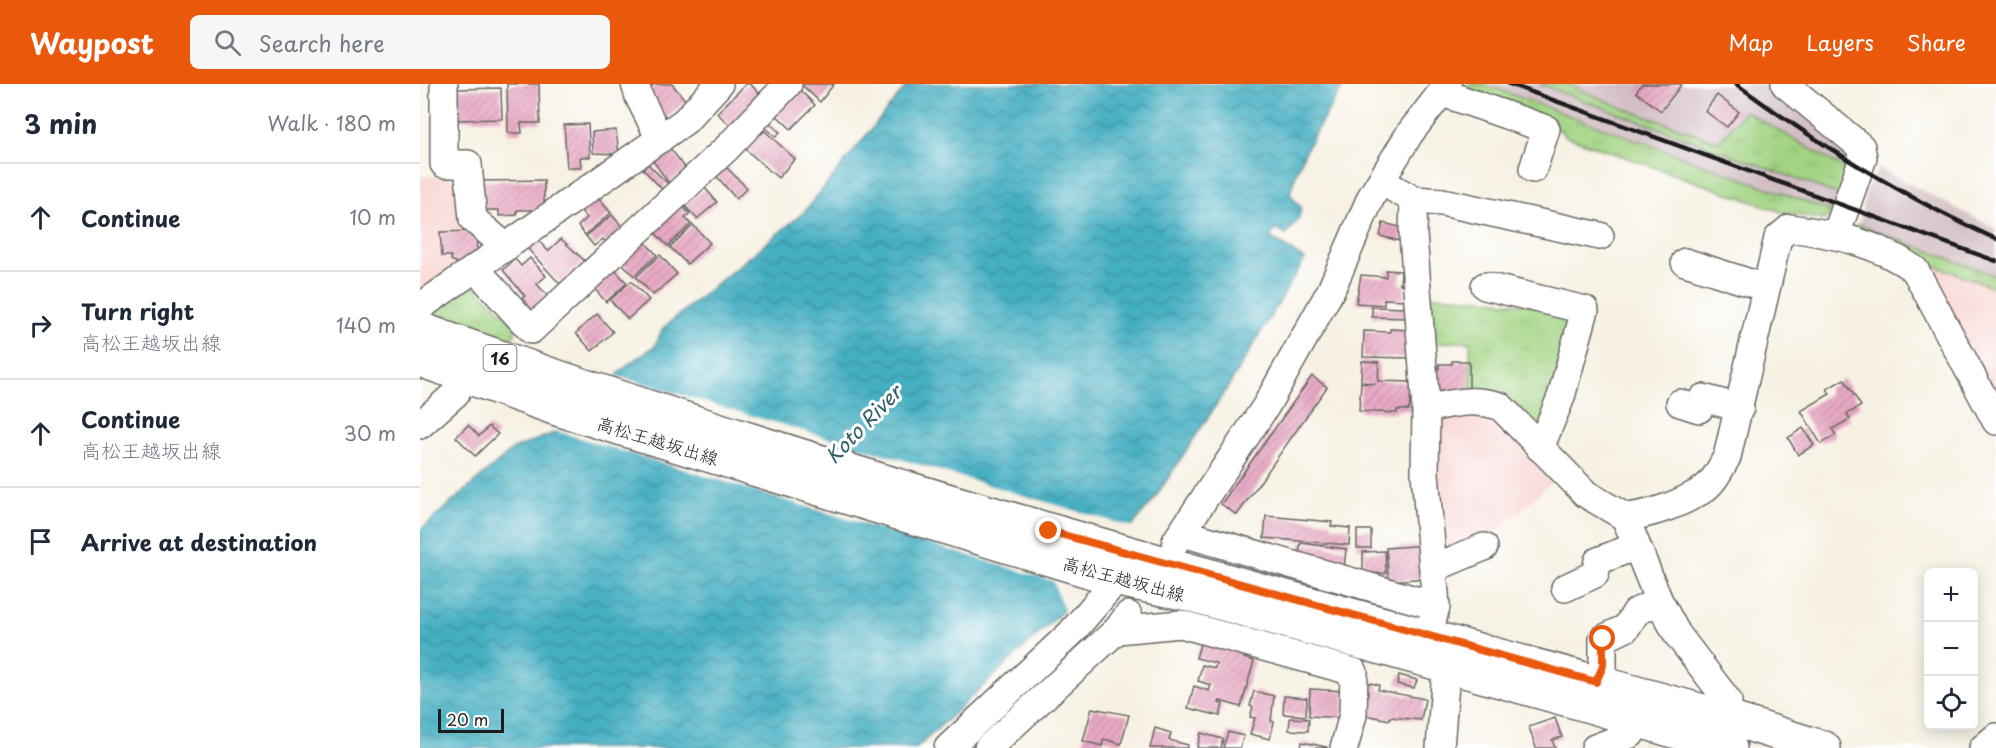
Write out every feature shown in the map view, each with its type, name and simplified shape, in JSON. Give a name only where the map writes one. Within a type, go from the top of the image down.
[{"type":"main road","name":"高松王越坂出線","points":[[420,329],[581,387],[1121,565]]},
{"type":"main road","name":"高松王越坂出線","points":[[420,360],[557,409],[1121,565],[1438,643],[1593,694],[1728,733],[1824,748]]},
{"type":"street","points":[[444,84],[444,164],[468,164],[473,219],[506,247]]},
{"type":"street","points":[[636,84],[639,98],[660,139]]},
{"type":"street","points":[[420,307],[685,121],[719,84]]},
{"type":"street","points":[[477,267],[526,336],[727,148],[788,84]]},
{"type":"street","points":[[1785,84],[1861,147],[1863,158],[1836,235]]},
{"type":"street","points":[[1438,643],[1179,537],[1266,406],[1330,290],[1371,197],[1410,133],[1446,88],[1546,129],[1533,169]]},
{"type":"street","points":[[1381,181],[1414,200],[1442,202],[1600,236]]},
{"type":"street","points":[[1414,200],[1413,234],[1426,409],[1425,473],[1438,643],[1440,748]]},
{"type":"street","points":[[1625,517],[1667,506],[1702,490],[1717,475],[1727,457],[1740,408],[1778,238],[1790,228],[1836,235],[1893,254],[1915,270],[1996,421]]},
{"type":"street","points":[[1684,262],[1766,288]]},
{"type":"street","points":[[1485,286],[1585,310],[1561,397],[1540,448]]},
{"type":"street","points":[[420,425],[440,398]]},
{"type":"street","points":[[1680,403],[1699,409],[1703,398],[1740,408]]},
{"type":"street","points":[[1426,409],[1481,400],[1500,406],[1586,494],[1625,517],[1659,601],[1677,634],[1728,701],[1728,733]]},
{"type":"street","points":[[1565,588],[1595,574],[1598,561],[1636,546]]},
{"type":"street","points":[[1434,568],[1484,547]]},
{"type":"street","points":[[948,748],[1071,633],[1121,565]]},
{"type":"street","points":[[1593,694],[1603,666],[1603,639],[1626,628],[1636,612],[1659,601]]},
{"type":"street","points":[[997,745],[1123,622],[1182,624],[1354,672],[1353,715],[1344,748]]},
{"type":"street","points":[[1595,748],[1630,734],[1638,707]]},
{"type":"street","points":[[1983,748],[1996,737]]},
{"type":"shaded area","points":[[1483,84],[1539,84],[1840,195],[1834,212]]},
{"type":"shaded area","points":[[1567,84],[1774,84],[1853,146],[1849,171],[1719,142],[1623,108]]},
{"type":"shaded area","points":[[1879,168],[1996,229],[1996,276],[1859,225],[1866,191]]},
{"type":"shaded area","points":[[463,176],[496,244],[420,296],[420,177]]},
{"type":"shaded area","points":[[1922,261],[1996,288],[1996,399]]},
{"type":"shaded area","points":[[1481,407],[1559,475],[1486,542],[1454,554],[1439,549],[1432,423],[1441,413]]},
{"type":"green space","points":[[1469,84],[1483,84],[1834,212],[1825,220],[1787,214],[1565,136],[1560,130],[1462,94]]},
{"type":"green space","points":[[1539,84],[1567,84],[1623,108],[1719,142],[1745,111],[1849,171],[1840,195]]},
{"type":"green space","points":[[1859,225],[1996,276],[1996,288],[1922,261],[1910,249],[1858,232],[1854,227]]},
{"type":"green space","points":[[472,284],[515,324],[515,335],[506,342],[430,315]]},
{"type":"green space","points":[[1422,295],[1482,299],[1580,311],[1540,437],[1471,391],[1470,342],[1426,343]]},
{"type":"water","name":"Koto River","points":[[908,84],[1345,84],[1313,137],[1294,179],[1290,194],[1301,208],[1298,220],[1286,235],[1276,229],[1270,237],[1305,259],[1228,387],[1153,501],[1060,614],[917,748],[420,748],[420,530],[513,449],[554,433],[631,362],[655,346],[663,328],[804,212]]},
{"type":"pier","points":[[613,375],[1135,528],[1065,613],[1053,581],[553,430]]},
{"type":"building","points":[[507,84],[539,84],[540,123],[521,123],[522,133],[508,133]]},
{"type":"building","points":[[654,84],[672,84],[686,101],[667,118],[645,92]]},
{"type":"building","points":[[746,84],[750,84],[765,99],[735,130],[717,113]]},
{"type":"building","points":[[801,84],[834,84],[820,102]]},
{"type":"building","points":[[1642,84],[1682,84],[1661,111],[1636,92]]},
{"type":"building","points":[[501,88],[502,119],[458,120],[458,89]]},
{"type":"building","points":[[799,89],[815,105],[791,129],[775,114]]},
{"type":"building","points":[[1717,95],[1739,112],[1727,127],[1705,111]]},
{"type":"building","points":[[768,122],[780,132],[776,137],[764,126]]},
{"type":"building","points":[[588,124],[590,157],[580,157],[581,168],[567,168],[564,125]]},
{"type":"building","points":[[616,130],[619,154],[593,153],[592,132]]},
{"type":"building","points":[[758,131],[761,134],[765,131],[795,159],[778,178],[743,147]]},
{"type":"building","points":[[670,148],[687,170],[669,183],[653,161]]},
{"type":"building","points":[[648,164],[668,184],[662,189],[643,169]]},
{"type":"building","points":[[723,164],[747,188],[736,199],[714,173]]},
{"type":"building","points":[[544,180],[544,205],[541,210],[517,210],[517,215],[499,216],[499,210],[485,210],[481,181]]},
{"type":"building","points":[[705,188],[717,202],[697,219],[684,205]]},
{"type":"building","points":[[597,197],[611,213],[585,235],[578,226],[587,218],[581,211]]},
{"type":"building","points":[[679,203],[690,214],[685,218],[691,224],[668,246],[652,230]]},
{"type":"building","points":[[612,215],[626,231],[609,246],[603,239],[594,246],[586,236]]},
{"type":"building","points":[[1383,223],[1404,228],[1400,241],[1380,236]]},
{"type":"building","points":[[693,225],[710,243],[687,264],[670,247]]},
{"type":"building","points":[[476,231],[477,255],[461,265],[451,260],[451,256],[442,256],[440,232]]},
{"type":"building","points":[[537,239],[548,251],[561,239],[585,261],[560,284],[527,248]]},
{"type":"building","points":[[643,240],[657,255],[634,276],[620,261]]},
{"type":"building","points":[[660,255],[677,274],[653,295],[636,277]]},
{"type":"building","points":[[530,258],[546,276],[537,284],[552,301],[536,315],[522,298],[525,296],[503,270],[515,259],[521,266]]},
{"type":"building","points":[[614,269],[627,283],[606,302],[593,287]]},
{"type":"building","points":[[1386,270],[1401,271],[1400,284],[1405,285],[1404,300],[1384,299],[1384,305],[1356,303],[1361,275],[1386,277]]},
{"type":"building","points":[[631,281],[649,300],[628,319],[610,300]]},
{"type":"building","points":[[1372,307],[1407,308],[1407,318],[1372,317]]},
{"type":"building","points":[[597,314],[613,332],[592,351],[576,333]]},
{"type":"building","points":[[1390,329],[1409,330],[1408,358],[1363,357],[1364,331],[1390,332]]},
{"type":"building","points":[[1362,361],[1379,362],[1378,381],[1412,382],[1409,410],[1397,410],[1397,413],[1359,411],[1361,383],[1376,384],[1361,382]]},
{"type":"building","points":[[1452,361],[1469,361],[1469,391],[1435,391],[1435,369],[1439,369],[1439,364],[1452,364]]},
{"type":"building","points":[[1312,376],[1327,387],[1237,515],[1221,504]]},
{"type":"building","points":[[1844,379],[1861,406],[1847,414],[1850,419],[1832,429],[1836,435],[1821,444],[1801,411],[1830,394],[1827,389]]},
{"type":"building","points":[[468,425],[479,436],[489,426],[498,434],[475,456],[456,437]]},
{"type":"building","points":[[1803,428],[1814,445],[1798,455],[1788,438]]},
{"type":"building","points":[[1266,516],[1332,522],[1331,526],[1350,528],[1349,545],[1264,538]]},
{"type":"building","points":[[1357,530],[1371,530],[1371,548],[1357,548]]},
{"type":"building","points":[[1301,543],[1346,549],[1344,568],[1298,556]]},
{"type":"building","points":[[1426,545],[1428,578],[1389,581],[1386,548]]},
{"type":"building","points":[[1385,551],[1386,573],[1363,574],[1363,552]]},
{"type":"building","points":[[1202,637],[1246,649],[1244,658],[1254,661],[1241,707],[1220,701],[1219,703],[1223,704],[1220,716],[1188,708],[1194,686],[1209,691],[1211,685],[1198,681],[1202,665],[1215,668],[1216,663],[1196,658]]},
{"type":"building","points":[[1399,675],[1417,680],[1414,688],[1397,684]]},
{"type":"building","points":[[1366,682],[1379,685],[1378,690],[1425,699],[1421,720],[1390,717],[1390,720],[1360,714]]},
{"type":"building","points":[[1310,689],[1345,691],[1343,718],[1309,716]]},
{"type":"building","points":[[1254,691],[1274,696],[1271,721],[1274,722],[1270,739],[1250,734],[1255,718],[1250,717]]},
{"type":"building","points":[[1284,696],[1307,698],[1306,716],[1283,714]]},
{"type":"building","points":[[1092,708],[1129,715],[1121,744],[1104,739],[1102,746],[1083,741]]},
{"type":"building","points":[[1290,718],[1309,719],[1308,731],[1289,730]]},
{"type":"building","points":[[1555,718],[1562,737],[1552,740],[1555,748],[1536,748],[1529,727]]},
{"type":"building","points":[[1155,728],[1171,733],[1169,740],[1188,745],[1187,748],[1150,748]]},
{"type":"building","points":[[1228,732],[1244,736],[1240,748],[1223,748]]},
{"type":"building","points":[[1201,733],[1223,739],[1221,748],[1197,748]]},
{"type":"building","points":[[1302,742],[1327,747],[1327,748],[1301,748]]},
{"type":"railway","points":[[1509,84],[1996,261]]},
{"type":"railway","points":[[1736,84],[1798,128],[1862,168],[1928,206],[1996,239]]},
{"type":"route","points":[[1049,531],[1596,682],[1603,666],[1603,639]]}]
